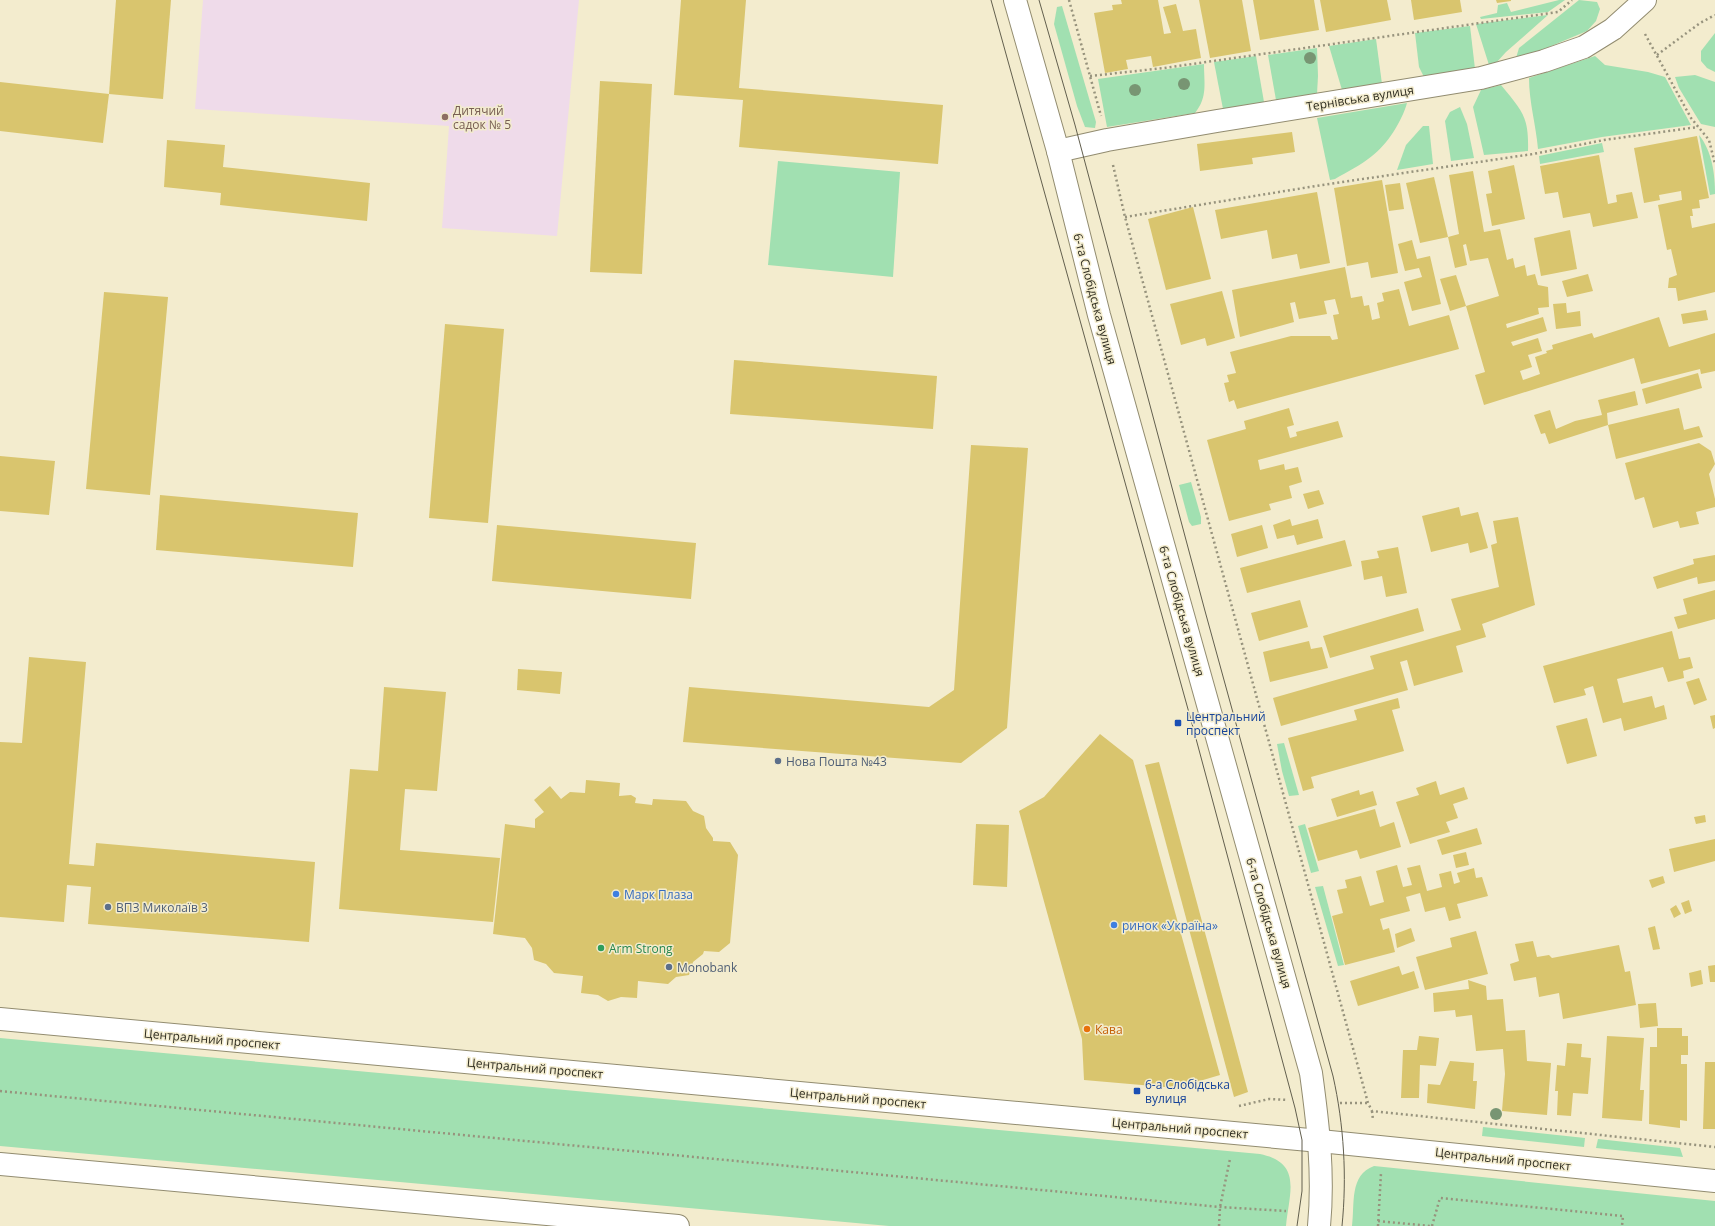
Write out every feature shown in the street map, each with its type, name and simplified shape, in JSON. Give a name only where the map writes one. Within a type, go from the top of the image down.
[{"type":"main road","name":"6-та Слобідська вулиця","points":[[1015,0],[1058,152],[1093,293],[1311,1073],[1320,1141],[1322,1184],[1319,1226]]},
{"type":"main road","name":"Тернівська вулиця","points":[[1058,152],[1107,140],[1481,78],[1544,61],[1584,47],[1613,30],[1640,5]]},
{"type":"main road","name":"Центральний проспект","points":[[0,1019],[1320,1141],[1715,1181]]},
{"type":"main road","points":[[0,1164],[678,1226]]},
{"type":"path","points":[[1069,0],[1107,140],[1125,217],[1368,1103],[1372,1111],[1715,1147]]},
{"type":"path","points":[[1090,76],[1164,68],[1558,12],[1572,0]]},
{"type":"path","points":[[1640,5],[1657,55],[1691,118],[1708,140],[1715,164]]},
{"type":"path","points":[[1657,55],[1700,23],[1715,15]]},
{"type":"path","points":[[1125,217],[1322,185],[1533,154],[1604,140],[1698,127]]},
{"type":"path","points":[[0,1091],[1220,1207],[1286,1211]]},
{"type":"path","points":[[1378,1221],[1431,1226],[1440,1198],[1623,1216],[1622,1226]]},
{"type":"shaded area","name":"Дитячий садок № 5","points":[[203,0],[579,0],[557,236],[442,228],[449,126],[195,109]]},
{"type":"green space","points":[[1559,0],[1565,0],[1548,12],[1481,19],[1480,17],[1497,13],[1498,5],[1507,3],[1511,12]]},
{"type":"green space","points":[[1579,0],[1597,2],[1600,9],[1596,21],[1587,31],[1537,52],[1516,58],[1519,48]]},
{"type":"green space","points":[[1062,6],[1096,122],[1095,128],[1085,127],[1077,106],[1054,24],[1057,7]]},
{"type":"green space","points":[[1548,15],[1506,52],[1496,63],[1489,65],[1476,24]]},
{"type":"green space","points":[[1470,26],[1475,69],[1424,77],[1419,67],[1415,33]]},
{"type":"green space","points":[[1715,33],[1715,72],[1707,68],[1701,61],[1701,51]]},
{"type":"green space","points":[[1376,39],[1382,84],[1342,90],[1329,46]]},
{"type":"green space","points":[[1317,48],[1317,94],[1276,100],[1268,55]]},
{"type":"green space","points":[[1256,56],[1264,102],[1223,109],[1214,62]]},
{"type":"green space","points":[[1595,56],[1605,65],[1648,72],[1665,77],[1691,125],[1602,137],[1538,149],[1530,96],[1529,78]]},
{"type":"green space","points":[[1204,64],[1204,95],[1195,113],[1107,127],[1098,79]]},
{"type":"green space","points":[[1695,75],[1715,82],[1715,127],[1701,124],[1679,88],[1675,77]]},
{"type":"green space","points":[[1501,85],[1523,115],[1527,130],[1528,151],[1484,155],[1473,107],[1481,90]]},
{"type":"green space","points":[[1407,103],[1402,117],[1393,132],[1378,151],[1354,168],[1335,179],[1330,180],[1317,118]]},
{"type":"green space","points":[[1460,107],[1467,124],[1474,158],[1451,161],[1445,121],[1450,112]]},
{"type":"green space","points":[[1423,126],[1429,126],[1433,164],[1397,170],[1406,145]]},
{"type":"green space","points":[[1699,135],[1710,155],[1715,194],[1710,195]]},
{"type":"green space","points":[[1602,143],[1604,152],[1540,164],[1539,156]]},
{"type":"green space","points":[[778,161],[900,172],[893,277],[768,265]]},
{"type":"green space","points":[[1191,482],[1201,517],[1201,524],[1192,526],[1189,522],[1179,485]]},
{"type":"green space","points":[[1284,743],[1299,795],[1289,796],[1277,744]]},
{"type":"green space","points":[[1305,824],[1319,871],[1311,873],[1298,826]]},
{"type":"green space","points":[[1323,886],[1344,965],[1338,966],[1315,887]]},
{"type":"green space","points":[[0,1038],[1260,1154],[1274,1158],[1283,1164],[1288,1172],[1290,1191],[1286,1226],[889,1226],[0,1146]]},
{"type":"green space","points":[[1483,1127],[1585,1138],[1584,1147],[1482,1136]]},
{"type":"green space","points":[[1598,1139],[1680,1148],[1683,1157],[1596,1148]]},
{"type":"green space","points":[[1374,1166],[1715,1201],[1715,1226],[1352,1226],[1357,1183],[1360,1176],[1366,1170]]},
{"type":"building","points":[[116,0],[171,0],[163,99],[109,94]]},
{"type":"building","points":[[681,0],[746,0],[739,88],[943,105],[938,164],[739,147],[743,100],[674,95]]},
{"type":"building","points":[[1121,0],[1158,0],[1164,34],[1171,33],[1163,7],[1176,4],[1183,31],[1196,29],[1201,58],[1153,67],[1151,56],[1126,60],[1128,69],[1105,73],[1094,13],[1113,10],[1112,5],[1122,4]]},
{"type":"building","points":[[1199,0],[1242,0],[1251,51],[1210,58]]},
{"type":"building","points":[[1253,0],[1314,0],[1319,30],[1260,40]]},
{"type":"building","points":[[1320,0],[1387,0],[1391,20],[1326,32]]},
{"type":"building","points":[[1411,0],[1460,0],[1462,12],[1414,20]]},
{"type":"building","points":[[1496,0],[1511,0],[1511,1],[1497,3]]},
{"type":"building","points":[[600,81],[652,84],[642,274],[590,272]]},
{"type":"building","points":[[0,82],[109,94],[103,143],[0,131]]},
{"type":"building","points":[[1292,132],[1295,152],[1252,158],[1253,164],[1200,171],[1197,144]]},
{"type":"building","points":[[1697,136],[1709,198],[1699,200],[1700,208],[1692,209],[1693,216],[1690,216],[1692,228],[1715,223],[1715,292],[1678,301],[1676,288],[1668,288],[1669,278],[1677,275],[1671,249],[1667,250],[1658,205],[1682,200],[1681,191],[1659,195],[1660,200],[1644,203],[1634,148]]},
{"type":"building","points":[[167,140],[225,145],[223,167],[370,183],[367,221],[220,205],[221,193],[164,187]]},
{"type":"building","points":[[1599,155],[1608,204],[1617,202],[1616,195],[1632,192],[1638,218],[1593,227],[1590,213],[1563,218],[1558,192],[1545,194],[1540,166]]},
{"type":"building","points":[[1514,165],[1525,219],[1492,226],[1486,194],[1492,193],[1488,171]]},
{"type":"building","points":[[1473,171],[1484,232],[1500,229],[1507,260],[1513,258],[1515,268],[1525,265],[1527,276],[1535,274],[1538,285],[1548,287],[1549,307],[1538,308],[1539,314],[1506,324],[1507,328],[1543,317],[1547,331],[1511,342],[1513,346],[1538,338],[1542,351],[1528,355],[1532,367],[1520,371],[1523,380],[1540,374],[1535,357],[1547,353],[1546,351],[1553,349],[1552,345],[1592,333],[1594,338],[1659,317],[1669,347],[1715,333],[1715,371],[1701,374],[1700,369],[1641,384],[1634,358],[1484,405],[1475,375],[1485,372],[1466,306],[1499,296],[1488,258],[1470,261],[1466,244],[1463,245],[1467,265],[1455,268],[1448,237],[1459,234],[1449,175]]},
{"type":"building","points":[[1434,177],[1448,237],[1420,243],[1406,183]]},
{"type":"building","points":[[1382,180],[1398,273],[1371,278],[1368,262],[1347,266],[1334,188]]},
{"type":"building","points":[[1400,183],[1404,209],[1389,211],[1385,185]]},
{"type":"building","points":[[1317,192],[1330,263],[1300,269],[1297,254],[1272,259],[1267,230],[1221,239],[1215,210]]},
{"type":"building","points":[[1193,207],[1211,279],[1166,290],[1148,219]]},
{"type":"building","points":[[1570,230],[1577,269],[1541,276],[1534,238]]},
{"type":"building","points":[[1412,240],[1417,259],[1430,256],[1441,304],[1412,311],[1404,282],[1422,277],[1419,268],[1405,271],[1398,244]]},
{"type":"building","points":[[1345,267],[1351,298],[1362,296],[1364,306],[1369,305],[1372,320],[1380,318],[1377,303],[1384,301],[1382,293],[1399,289],[1409,326],[1449,315],[1459,349],[1237,409],[1234,400],[1229,402],[1224,383],[1229,382],[1227,375],[1236,373],[1230,352],[1291,336],[1330,336],[1332,340],[1338,339],[1333,315],[1339,314],[1335,299],[1324,301],[1327,314],[1299,319],[1295,302],[1290,303],[1294,322],[1240,337],[1232,290]]},
{"type":"building","points":[[1588,274],[1593,291],[1567,297],[1562,281]]},
{"type":"building","points":[[1456,275],[1466,306],[1450,311],[1440,279]]},
{"type":"building","points":[[1222,291],[1235,338],[1207,346],[1205,338],[1181,345],[1170,304]]},
{"type":"building","points":[[104,292],[168,297],[150,495],[86,489]]},
{"type":"building","points":[[1566,303],[1567,313],[1580,311],[1581,326],[1556,329],[1553,304]]},
{"type":"building","points":[[1706,310],[1708,320],[1683,324],[1681,314]]},
{"type":"building","points":[[445,324],[504,329],[488,523],[429,518]]},
{"type":"building","points":[[734,360],[937,376],[933,429],[730,414]]},
{"type":"building","points":[[1698,373],[1702,388],[1646,404],[1642,389]]},
{"type":"building","points":[[1635,391],[1638,405],[1607,413],[1608,425],[1549,444],[1545,433],[1541,434],[1534,415],[1550,410],[1556,429],[1575,421],[1602,415],[1598,400]]},
{"type":"building","points":[[1289,408],[1294,425],[1287,427],[1290,438],[1297,436],[1296,432],[1338,421],[1343,437],[1258,460],[1260,470],[1284,464],[1285,470],[1298,467],[1302,482],[1289,486],[1292,498],[1269,504],[1271,510],[1229,521],[1207,440],[1246,429],[1244,421]]},
{"type":"building","points":[[1679,408],[1684,430],[1699,426],[1703,437],[1616,459],[1608,425]]},
{"type":"building","points":[[1699,443],[1711,451],[1715,464],[1709,474],[1715,499],[1715,507],[1696,512],[1699,524],[1680,528],[1678,521],[1653,528],[1644,497],[1635,500],[1625,463]]},
{"type":"building","points":[[971,445],[1028,448],[1007,728],[961,763],[683,742],[689,687],[929,707],[954,690]]},
{"type":"building","points":[[0,456],[55,461],[49,515],[0,511]]},
{"type":"building","points":[[1319,490],[1324,504],[1308,509],[1303,494]]},
{"type":"building","points":[[160,495],[358,513],[353,567],[156,550]]},
{"type":"building","points":[[1459,507],[1461,516],[1478,512],[1488,548],[1470,553],[1468,543],[1431,552],[1422,516]]},
{"type":"building","points":[[1518,517],[1535,605],[1482,624],[1486,637],[1456,646],[1463,672],[1414,686],[1407,660],[1400,662],[1408,690],[1281,726],[1273,698],[1374,669],[1370,656],[1461,630],[1451,599],[1499,587],[1491,545],[1497,543],[1493,521]]},
{"type":"building","points":[[1290,519],[1292,526],[1318,519],[1323,538],[1297,545],[1294,535],[1277,539],[1273,525]]},
{"type":"building","points":[[497,525],[696,543],[691,599],[492,581]]},
{"type":"building","points":[[1262,525],[1268,548],[1237,557],[1231,534]]},
{"type":"building","points":[[1345,540],[1352,566],[1247,593],[1240,568]]},
{"type":"building","points":[[1398,547],[1407,593],[1386,597],[1382,576],[1364,580],[1361,561],[1379,558],[1377,551]]},
{"type":"building","points":[[1715,555],[1715,581],[1698,584],[1697,577],[1657,589],[1653,577],[1694,564],[1693,559]]},
{"type":"building","points":[[1715,590],[1715,619],[1678,629],[1674,617],[1687,614],[1683,599]]},
{"type":"building","points":[[1300,600],[1308,627],[1259,641],[1251,613]]},
{"type":"building","points":[[1418,608],[1424,631],[1330,658],[1323,636]]},
{"type":"building","points":[[1672,631],[1679,659],[1690,657],[1693,668],[1683,671],[1684,678],[1668,682],[1663,667],[1617,679],[1623,703],[1652,696],[1655,708],[1664,705],[1667,719],[1624,731],[1621,718],[1603,723],[1593,686],[1584,689],[1586,695],[1554,703],[1543,666]]},
{"type":"building","points":[[1309,641],[1311,649],[1322,647],[1328,668],[1270,682],[1263,652]]},
{"type":"building","points":[[29,657],[86,662],[69,864],[94,866],[96,843],[315,862],[309,942],[88,924],[91,887],[67,885],[64,922],[0,917],[0,742],[22,743]]},
{"type":"building","points":[[518,669],[562,672],[560,694],[517,690]]},
{"type":"building","points":[[1699,678],[1707,700],[1694,705],[1686,682]]},
{"type":"building","points":[[384,687],[446,692],[437,791],[405,789],[400,850],[500,858],[493,922],[339,909],[350,769],[378,771]]},
{"type":"building","points":[[1398,698],[1400,708],[1392,710],[1404,751],[1311,777],[1314,788],[1303,791],[1288,738],[1357,720],[1354,710]]},
{"type":"building","points":[[1715,715],[1715,728],[1713,729],[1710,716]]},
{"type":"building","points":[[1587,718],[1597,756],[1567,764],[1556,726]]},
{"type":"building","name":"ринок «Україна»","points":[[1100,734],[1133,760],[1220,1075],[1176,1088],[1084,1080],[1082,1039],[1019,811],[1044,797]]},
{"type":"building","points":[[1159,762],[1248,1092],[1234,1097],[1145,765]]},
{"type":"building","name":"Марк Плаза","points":[[586,780],[620,783],[619,796],[631,795],[636,798],[635,803],[652,805],[653,799],[686,801],[693,811],[704,816],[706,828],[713,838],[713,841],[730,842],[738,855],[730,943],[719,952],[704,951],[703,954],[693,962],[689,975],[676,977],[668,984],[638,981],[637,998],[621,997],[608,1001],[598,995],[581,993],[583,976],[554,973],[546,964],[534,960],[532,948],[525,938],[493,934],[505,824],[535,828],[535,819],[544,812],[534,800],[550,786],[561,799],[570,792],[585,793]]},
{"type":"building","points":[[1436,781],[1440,795],[1464,787],[1468,799],[1453,804],[1458,818],[1446,822],[1450,832],[1410,844],[1396,802],[1419,795],[1416,788]]},
{"type":"building","points":[[1359,790],[1360,795],[1373,791],[1377,805],[1337,817],[1331,799]]},
{"type":"building","points":[[1375,809],[1380,827],[1394,822],[1401,847],[1360,859],[1357,850],[1318,861],[1308,828]]},
{"type":"building","points":[[1705,815],[1706,822],[1696,824],[1694,817]]},
{"type":"building","points":[[976,824],[1009,825],[1007,887],[973,885]]},
{"type":"building","points":[[1477,828],[1482,844],[1442,855],[1437,840]]},
{"type":"building","points":[[1715,839],[1715,861],[1674,872],[1669,849]]},
{"type":"building","points":[[1466,852],[1469,865],[1456,868],[1453,855]]},
{"type":"building","points":[[1397,865],[1403,887],[1412,885],[1407,868],[1420,865],[1427,891],[1442,887],[1439,874],[1451,871],[1454,884],[1460,882],[1457,873],[1474,868],[1476,878],[1482,877],[1488,896],[1457,904],[1461,918],[1449,921],[1445,907],[1425,912],[1420,893],[1406,897],[1410,911],[1380,919],[1383,930],[1389,928],[1395,952],[1345,965],[1332,916],[1343,913],[1337,890],[1347,888],[1345,880],[1361,876],[1370,906],[1384,902],[1376,871]]},
{"type":"building","points":[[1663,876],[1665,883],[1652,888],[1649,880]]},
{"type":"building","points":[[1689,900],[1692,911],[1685,914],[1681,903]]},
{"type":"building","points":[[1676,905],[1681,914],[1674,918],[1670,909]]},
{"type":"building","points":[[1655,926],[1660,949],[1653,950],[1648,928]]},
{"type":"building","points":[[1411,928],[1415,941],[1397,948],[1395,934]]},
{"type":"building","points":[[1476,931],[1488,974],[1425,990],[1416,957],[1452,947],[1450,938]]},
{"type":"building","points":[[1533,941],[1537,957],[1549,955],[1552,958],[1619,945],[1625,972],[1630,971],[1636,1005],[1563,1019],[1559,993],[1539,997],[1536,977],[1514,981],[1510,964],[1519,961],[1515,944]]},
{"type":"building","points":[[1715,965],[1715,982],[1710,982],[1708,966]]},
{"type":"building","points":[[1399,966],[1402,975],[1414,971],[1419,988],[1358,1006],[1350,981]]},
{"type":"building","points":[[1701,970],[1703,984],[1691,987],[1689,973]]},
{"type":"building","points":[[1468,980],[1486,986],[1487,1000],[1503,999],[1506,1031],[1525,1030],[1527,1061],[1551,1063],[1547,1115],[1502,1111],[1505,1074],[1503,1049],[1476,1051],[1472,1015],[1456,1017],[1455,1010],[1434,1012],[1433,993],[1469,989]]},
{"type":"building","points":[[1656,1003],[1658,1026],[1640,1028],[1638,1004]]},
{"type":"building","points":[[1657,1028],[1682,1028],[1682,1036],[1688,1036],[1688,1055],[1681,1055],[1681,1064],[1687,1064],[1687,1121],[1680,1120],[1680,1128],[1649,1124],[1650,1047],[1657,1047]]},
{"type":"building","points":[[1419,1036],[1439,1038],[1436,1066],[1420,1065],[1419,1098],[1401,1098],[1403,1050],[1417,1050]]},
{"type":"building","points":[[1607,1036],[1644,1038],[1640,1090],[1644,1090],[1642,1121],[1602,1118]]},
{"type":"building","points":[[1567,1043],[1582,1044],[1581,1057],[1591,1058],[1588,1094],[1573,1093],[1571,1116],[1557,1115],[1558,1091],[1555,1091],[1557,1065],[1565,1066]]},
{"type":"building","points":[[1450,1061],[1474,1063],[1473,1081],[1477,1081],[1475,1109],[1427,1103],[1428,1084],[1440,1085]]},
{"type":"building","points":[[1705,1062],[1715,1062],[1715,1129],[1703,1129]]},
{"type":"tram line","points":[[991,0],[1191,720],[1295,1108],[1302,1140],[1302,1191],[1297,1226]]},
{"type":"tram line","points":[[1039,0],[1075,125],[1205,611],[1333,1076],[1340,1113],[1344,1151],[1344,1207],[1342,1226]]},
{"type":"place","name":"Дитячий садок № 5","points":[[445,117]]},
{"type":"place","name":"Центральний проспект","points":[[1178,723]]},
{"type":"place","name":"Нова Пошта №43","points":[[778,761]]},
{"type":"place","name":"Марк Плаза","points":[[616,894]]},
{"type":"place","name":"ВПЗ Миколаїв 3","points":[[108,907]]},
{"type":"place","name":"ринок «Україна»","points":[[1114,925]]},
{"type":"place","name":"Arm Strong","points":[[601,948]]},
{"type":"place","name":"Monobank","points":[[669,967]]},
{"type":"place","name":"Кава","points":[[1087,1029]]},
{"type":"place","name":"6-а Слобідська вулиця","points":[[1137,1091]]}]
